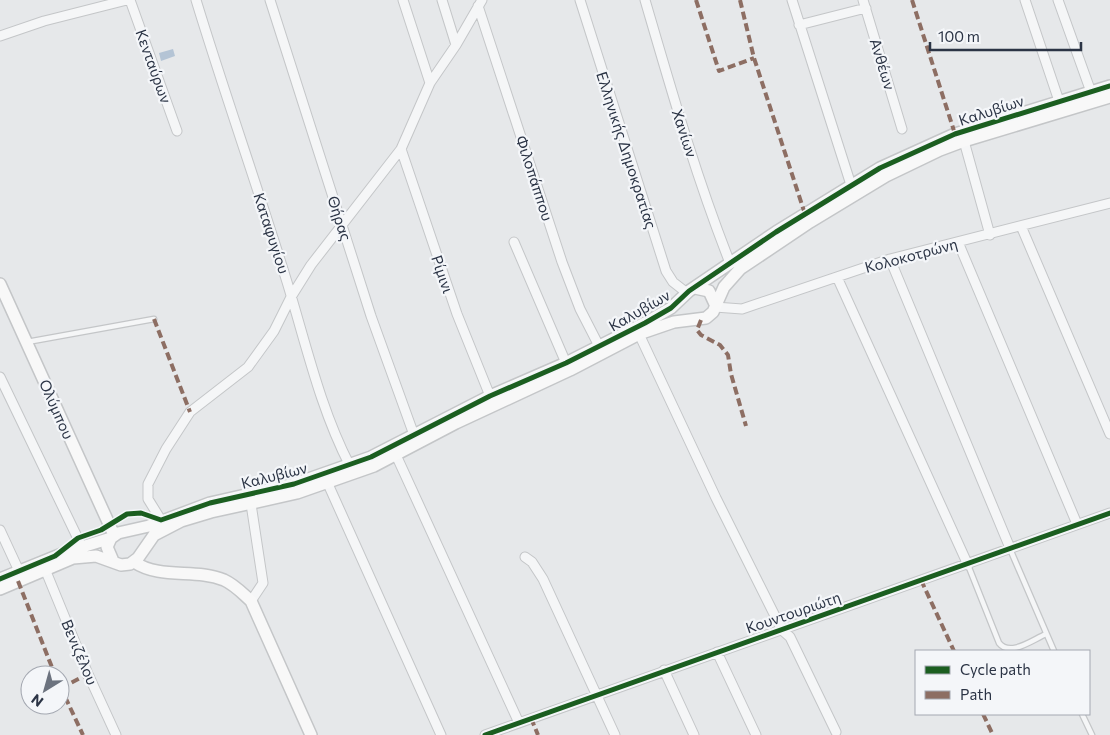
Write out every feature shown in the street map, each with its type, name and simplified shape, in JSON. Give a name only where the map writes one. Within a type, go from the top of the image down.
[{"type":"main road","name":"Καλυβίων","points":[[0,579],[82,547],[136,530],[194,508],[294,484],[350,466],[490,396],[566,363],[671,308],[689,292],[730,263],[880,168],[936,142],[1110,86]]},
{"type":"main road","name":"Καλυβίων","points":[[137,557],[154,535],[181,521],[328,484],[396,455],[456,423],[570,370],[640,334],[659,326],[710,316],[724,287],[735,274],[788,236],[886,176],[940,150],[964,141],[1110,97]]},
{"type":"main road","name":"Ολύμπου","points":[[0,284],[116,535]]},
{"type":"main road","points":[[689,292],[709,291],[715,306]]},
{"type":"main road","name":"Καλυβίων","points":[[689,292],[684,310],[696,319]]},
{"type":"main road","points":[[0,589],[73,558],[96,556],[126,565],[137,557],[139,540],[135,535],[116,535],[108,552],[113,561]]},
{"type":"main road","points":[[137,557],[149,571],[207,575],[223,580],[237,588],[251,601],[311,735]]},
{"type":"street","points":[[0,36],[44,21],[129,0]]},
{"type":"street","name":"Κενταύρων","points":[[129,0],[177,132]]},
{"type":"street","name":"Καταφυγίου","points":[[196,0],[319,390],[340,447],[350,466]]},
{"type":"street","name":"Θήρας","points":[[270,0],[370,316],[414,435]]},
{"type":"street","points":[[403,0],[430,83]]},
{"type":"street","points":[[442,0],[456,45]]},
{"type":"street","name":"Ελληνικής Δημοκρατίας","points":[[580,0],[666,271],[673,282],[689,292]]},
{"type":"street","name":"Χανίων","points":[[645,0],[690,151],[730,263]]},
{"type":"street","points":[[792,0],[851,186]]},
{"type":"street","points":[[1025,0],[1059,101]]},
{"type":"street","points":[[1058,0],[1091,92]]},
{"type":"street","points":[[161,520],[148,499],[148,484],[166,449],[190,412],[248,367],[274,331],[291,297],[342,223],[401,149],[430,83],[456,45],[480,3]]},
{"type":"street","name":"Φιλοπάππου","points":[[480,3],[562,262],[580,309],[599,346]]},
{"type":"street","points":[[799,25],[865,4]]},
{"type":"street","name":"Ανθέων","points":[[865,4],[902,129]]},
{"type":"street","points":[[964,141],[990,235]]},
{"type":"street","name":"Ρίμινι","points":[[401,149],[458,314],[490,396]]},
{"type":"street","name":"Κολοκοτρώνη","points":[[715,306],[742,309],[890,259],[1110,203]]},
{"type":"street","points":[[1021,226],[1110,434]]},
{"type":"street","points":[[514,242],[566,363]]},
{"type":"street","points":[[958,242],[1077,524]]},
{"type":"street","points":[[890,259],[1010,548]]},
{"type":"street","points":[[837,277],[968,565]]},
{"type":"street","points":[[640,334],[716,498],[782,630],[790,637],[836,732]]},
{"type":"street","points":[[0,376],[82,547]]},
{"type":"street","points":[[396,455],[519,722]]},
{"type":"street","points":[[328,484],[441,735]]},
{"type":"street","points":[[251,504],[263,583],[251,601]]},
{"type":"street","name":"Κουντουριώτη","points":[[485,735],[1110,513]]},
{"type":"street","points":[[0,530],[19,571]]},
{"type":"street","points":[[525,557],[532,562],[543,579],[615,735]]},
{"type":"street","name":"Βενιζέλου","points":[[45,569],[88,674],[116,735]]},
{"type":"street","points":[[717,652],[756,735]]},
{"type":"street","points":[[664,670],[694,735]]},
{"type":"lane","points":[[27,342],[154,319]]},
{"type":"lane","points":[[1010,548],[1054,650]]},
{"type":"lane","points":[[968,565],[1003,648],[1010,650],[1046,634]]},
{"type":"lane","points":[[1082,715],[1092,735]]},
{"type":"water","points":[[173,49],[175,56],[161,61],[159,53]]},
{"type":"marked path","points":[[696,0],[719,71],[754,58]]},
{"type":"marked path","points":[[740,0],[754,58],[805,214]]},
{"type":"marked path","points":[[912,0],[955,134]]},
{"type":"marked path","points":[[154,319],[190,412]]},
{"type":"marked path","points":[[701,320],[697,330],[701,335],[720,345],[728,355],[731,374],[746,426]]},
{"type":"marked path","points":[[921,580],[954,650]]},
{"type":"marked path","points":[[18,581],[51,665]]},
{"type":"marked path","points":[[70,683],[88,674]]},
{"type":"marked path","points":[[70,707],[83,735]]},
{"type":"marked path","points":[[983,715],[993,735]]},
{"type":"marked path","points":[[531,718],[538,735]]},
{"type":"cycle path","points":[[0,579],[55,556],[78,538],[101,530],[127,514],[141,513],[161,520],[210,503],[294,484],[371,457],[490,396],[566,363],[645,323],[671,308],[689,291],[776,232],[880,168],[955,134],[1110,86]]},
{"type":"cycle path","points":[[485,735],[1110,513]]}]
